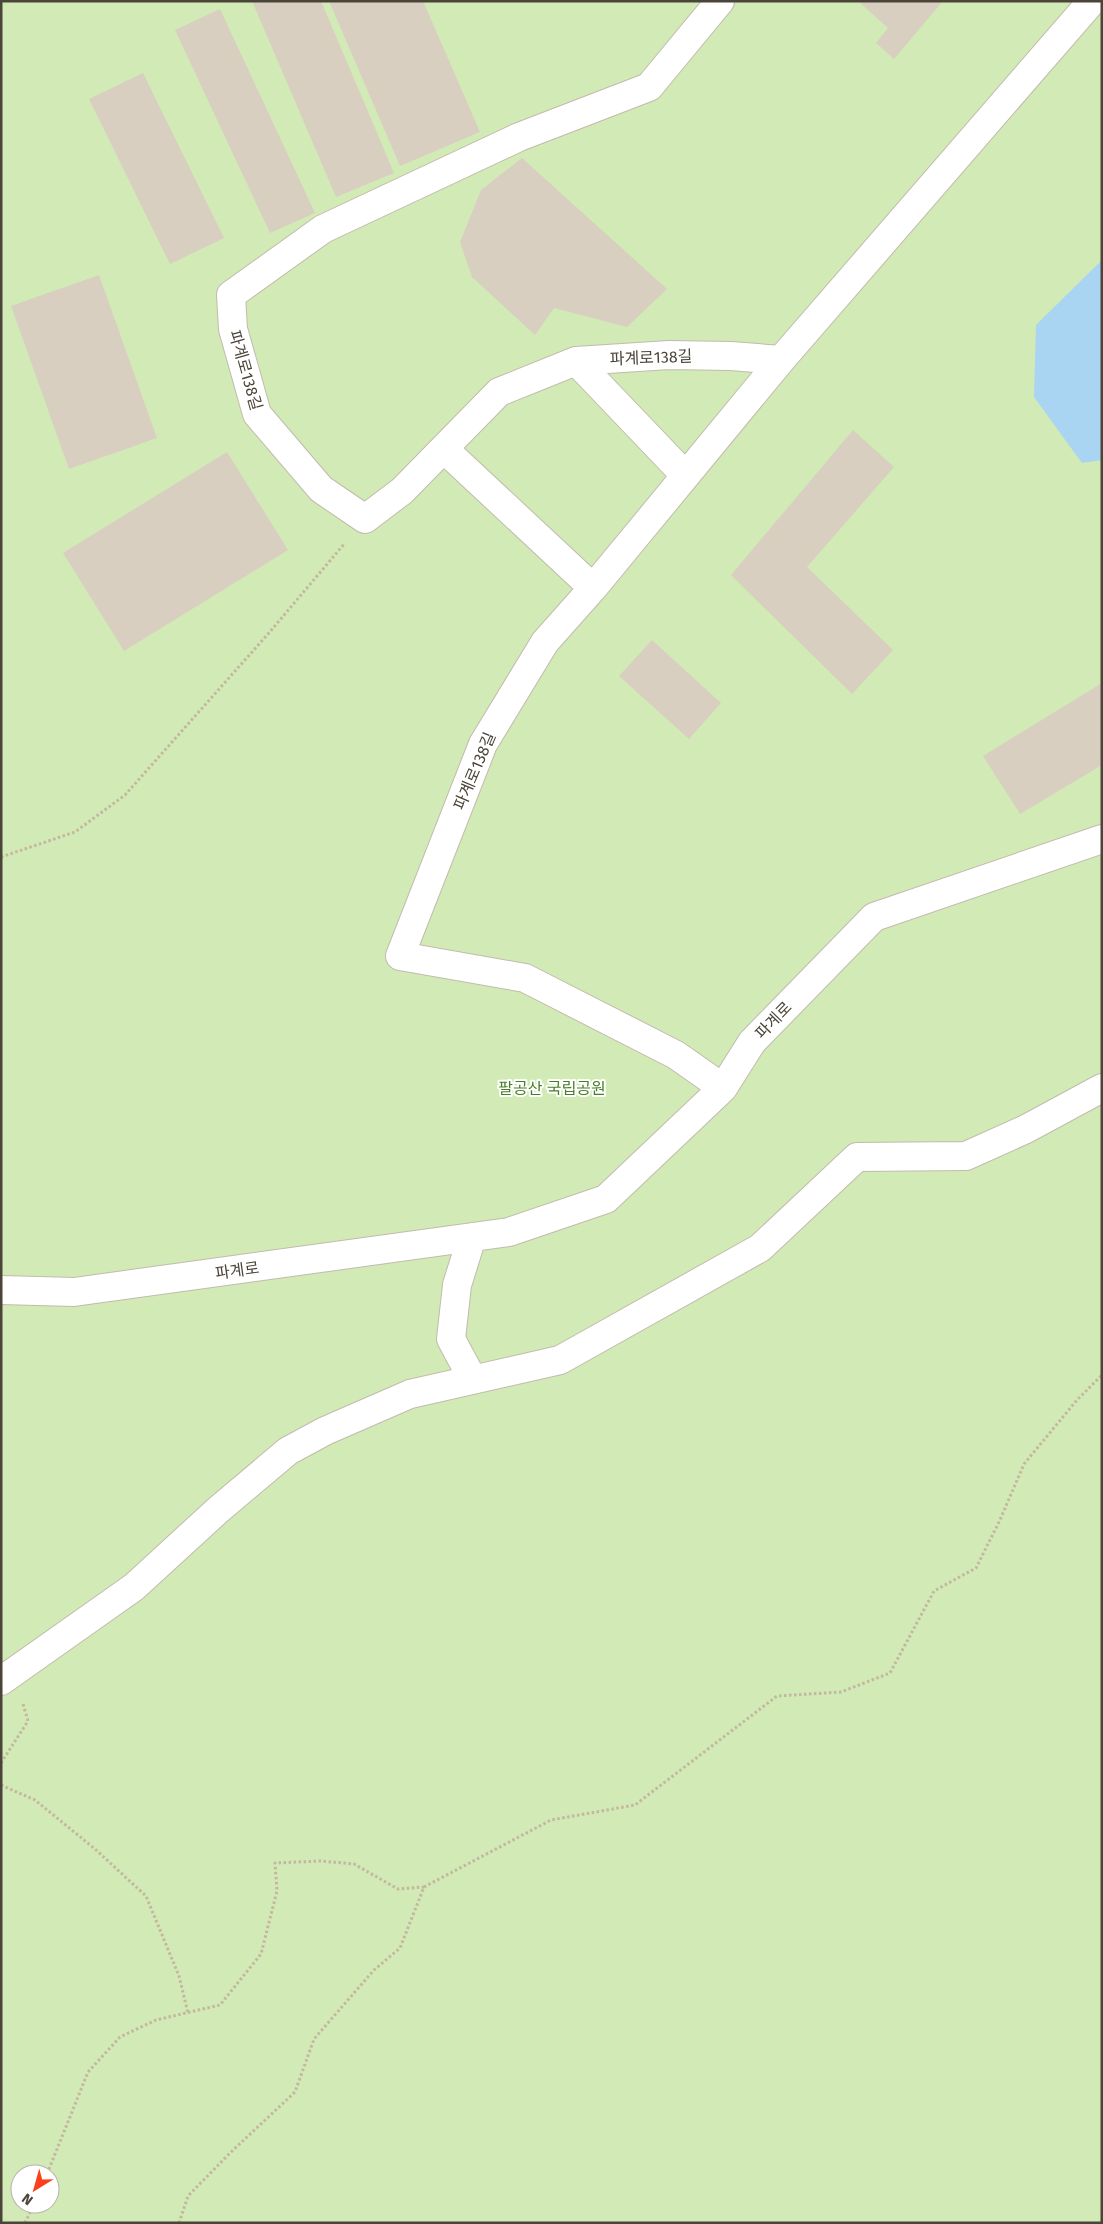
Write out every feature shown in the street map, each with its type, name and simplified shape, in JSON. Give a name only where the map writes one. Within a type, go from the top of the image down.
[{"type":"street","name":"파계로138길","points":[[720,1],[649,87],[519,137],[323,229],[231,295],[233,329],[257,414],[321,489],[365,519],[402,491],[499,392],[576,361],[669,355],[732,356],[780,360]]},
{"type":"street","points":[[780,360],[1092,1]]},
{"type":"street","name":"파계로138길","points":[[723,1088],[676,1055],[526,978],[400,956],[483,744],[545,642],[593,588],[684,474],[780,360]]},
{"type":"street","points":[[576,361],[684,474]]},
{"type":"street","points":[[444,449],[593,588]]},
{"type":"street","name":"파계로","points":[[1,1290],[74,1292],[508,1232],[606,1200],[723,1088],[752,1042],[874,917],[1102,839]]},
{"type":"street","points":[[8,1676],[134,1587],[218,1510],[288,1451],[325,1431],[410,1394],[560,1360],[760,1248],[857,1157],[966,1156],[1026,1129],[1102,1088]]},
{"type":"street","points":[[472,1237],[456,1285],[451,1339],[473,1380]]},
{"type":"path","points":[[1,857],[75,832],[125,795],[268,634],[365,519]]},
{"type":"path","points":[[51,2164],[88,2072],[120,2037],[156,2020],[220,2005],[261,1954],[277,1891],[275,1863],[321,1861],[354,1864],[398,1889],[424,1887],[551,1820],[635,1805],[777,1696],[841,1692],[890,1673],[934,1591],[976,1568],[1000,1520],[1024,1464],[1077,1400],[1102,1375]]},
{"type":"path","points":[[1,1763],[28,1721],[8,1676]]},
{"type":"path","points":[[1,1785],[35,1800],[96,1849],[146,1896],[179,1976],[188,2013]]},
{"type":"path","points":[[179,2223],[188,2196],[230,2153],[295,2092],[314,2040],[374,1970],[400,1948],[424,1887]]},
{"type":"green space","name":"팔공산 국립공원","points":[[1,1],[1102,1],[1102,2223],[1,2223]]},
{"type":"water","points":[[1102,260],[1102,460],[1082,463],[1034,397],[1036,325]]},
{"type":"building","points":[[252,1],[321,1],[394,173],[336,197]]},
{"type":"building","points":[[329,1],[423,1],[480,132],[400,166]]},
{"type":"building","points":[[858,1],[943,1],[894,59],[876,43],[888,28]]},
{"type":"building","points":[[220,9],[315,213],[270,233],[175,30]]},
{"type":"building","points":[[143,73],[224,238],[170,264],[89,99]]},
{"type":"building","points":[[522,158],[667,289],[627,327],[554,308],[535,335],[472,277],[460,242],[481,190]]},
{"type":"building","points":[[99,275],[157,438],[69,469],[11,306]]},
{"type":"building","points":[[853,430],[894,467],[807,567],[893,650],[852,694],[731,575]]},
{"type":"building","points":[[227,452],[288,550],[124,651],[63,553]]},
{"type":"building","points":[[652,640],[721,703],[689,739],[619,676]]},
{"type":"building","points":[[1102,683],[1102,765],[1020,814],[983,756]]}]
